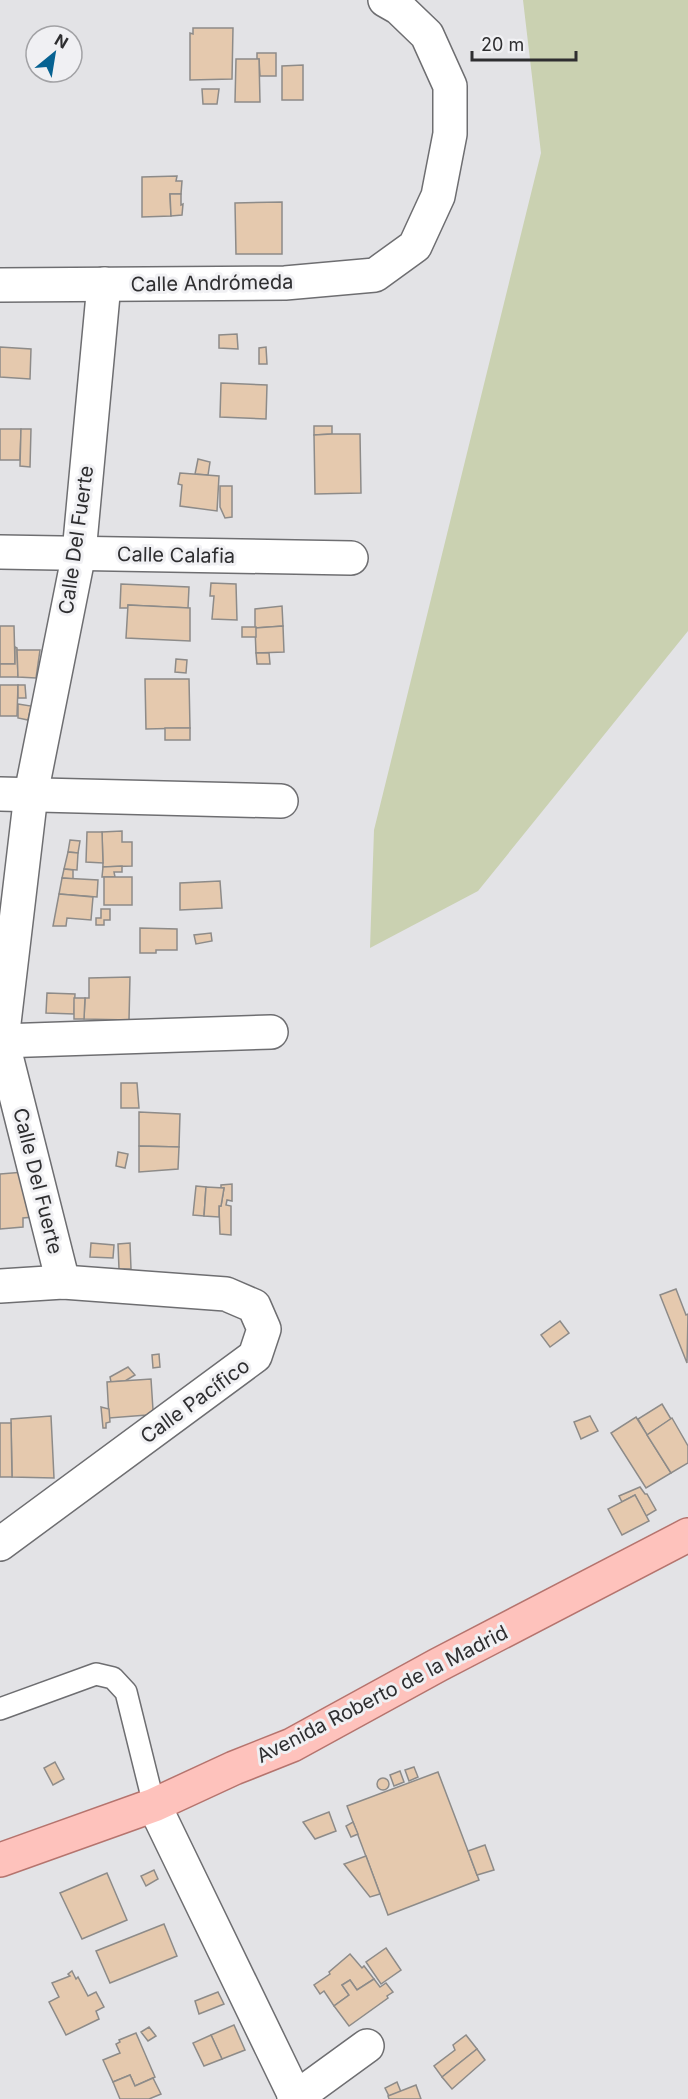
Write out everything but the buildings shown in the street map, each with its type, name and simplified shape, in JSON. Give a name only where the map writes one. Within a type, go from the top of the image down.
[{"type":"main road","name":"Avenida Roberto de la Madrid","points":[[0,1860],[154,1805],[292,1744],[438,1665],[688,1536]]},
{"type":"street","name":"Calle Andrómeda","points":[[0,285],[285,283],[375,275],[415,246],[438,196],[450,134],[450,86],[427,35],[399,8],[385,0]]},
{"type":"street","name":"Calle Del Fuerte","points":[[63,1282],[1,1041],[15,794],[79,553],[104,284]]},
{"type":"street","name":"Calle Calafia","points":[[0,552],[351,558]]},
{"type":"street","points":[[15,794],[281,801]]},
{"type":"street","points":[[1,1041],[271,1032]]},
{"type":"street","name":"Calle Pacífico","points":[[0,1286],[63,1282],[226,1294],[254,1306],[264,1329],[255,1356],[0,1544]]},
{"type":"street","points":[[154,1805],[295,2099],[367,2046]]},
{"type":"lane","points":[[0,1709],[96,1674],[113,1678],[126,1692],[154,1805]]},
{"type":"green space","points":[[523,0],[688,0],[688,631],[478,891],[370,948],[374,830],[541,153]]}]
